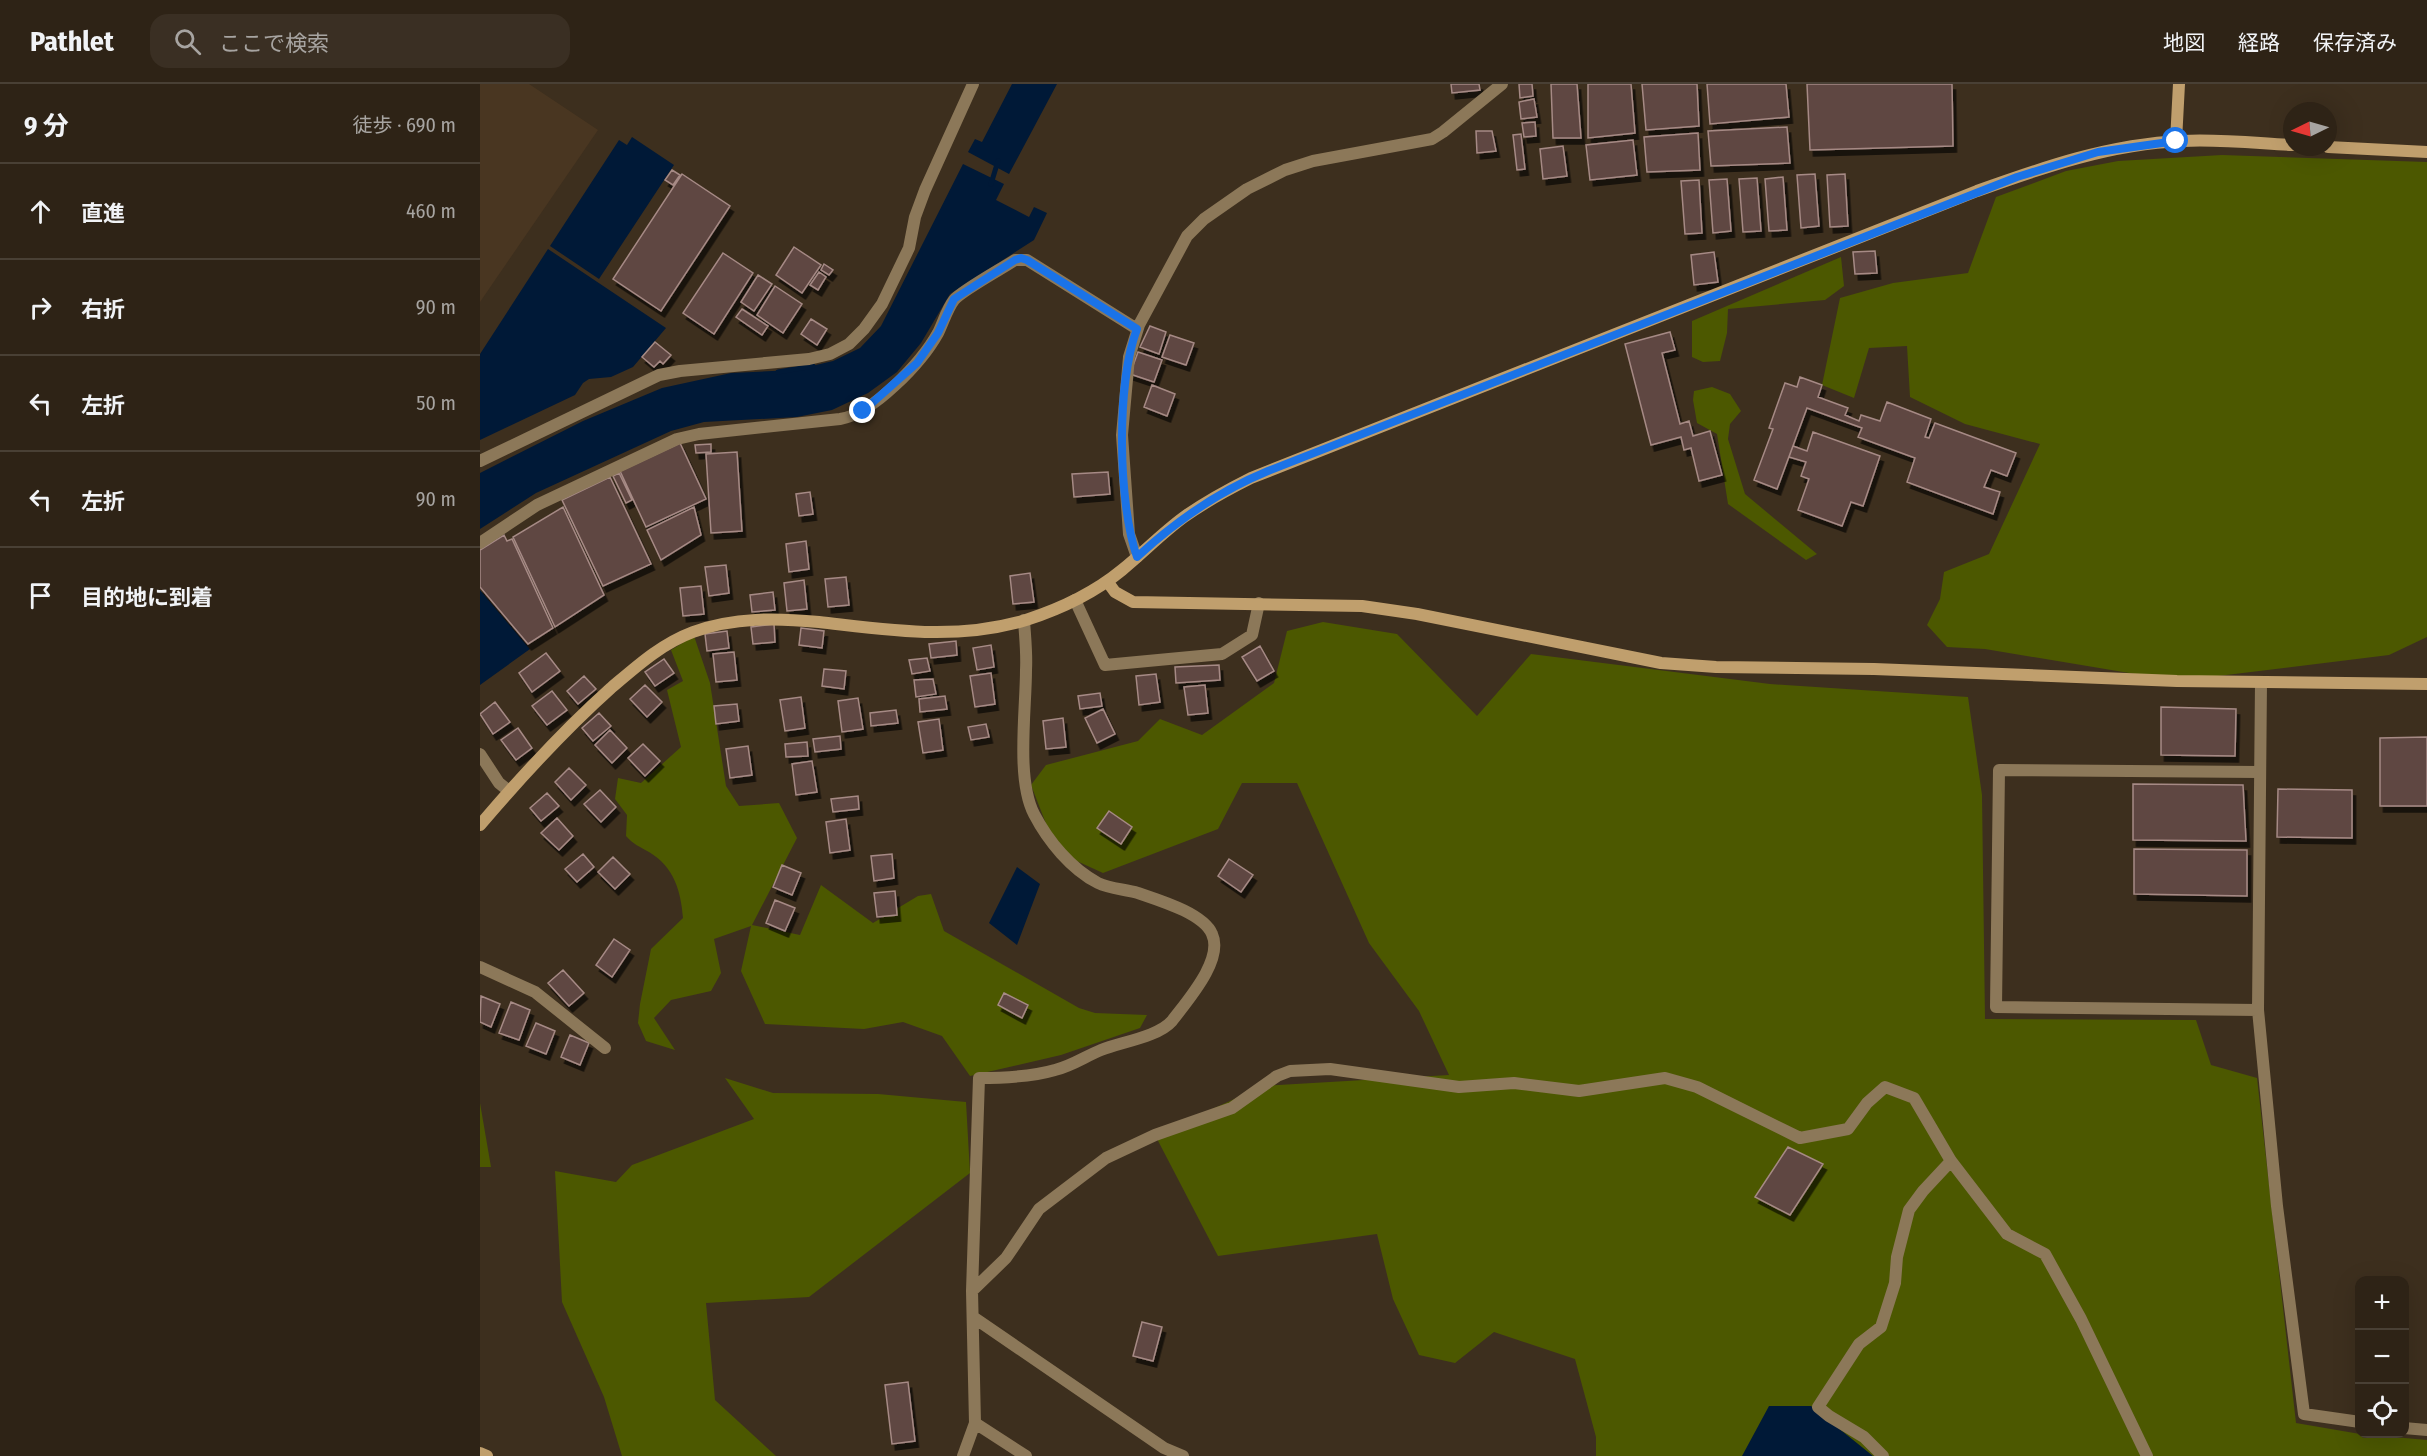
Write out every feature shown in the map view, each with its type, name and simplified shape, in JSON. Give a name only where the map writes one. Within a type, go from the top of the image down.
[{"type":"street","points":[[480,461],[659,375],[680,370],[820,358],[849,344],[876,313],[909,249],[915,218],[925,190],[974,84]]},
{"type":"street","points":[[1137,557],[1129,534],[1122,435],[1129,357],[1137,329],[1187,236],[1204,219],[1247,189],[1272,175],[1299,165],[1432,139],[1502,84]]},
{"type":"street","points":[[2176,141],[2179,84]]},
{"type":"street","points":[[480,825],[568,728],[636,667],[666,644],[693,632],[742,621],[784,619],[947,633],[985,629],[1024,620],[1075,600],[1107,581],[1200,506],[1268,471],[1997,184],[2057,163],[2098,152],[2176,141],[2201,140],[2283,145]]},
{"type":"street","points":[[2337,147],[2427,152]]},
{"type":"street","points":[[480,543],[537,505],[677,439],[699,434],[840,419],[856,415],[909,373],[935,338],[954,299],[1021,258],[1137,329]]},
{"type":"street","points":[[1107,581],[1115,592],[1133,602],[1362,606],[1417,614],[1661,663],[2166,681],[2427,684]]},
{"type":"street","points":[[1075,600],[1105,665],[1221,654],[1252,635],[1259,603]]},
{"type":"street","points":[[963,1456],[975,1423],[972,1291],[979,1078],[1006,1078],[1055,1070],[1100,1050],[1141,1038],[1167,1026],[1196,991],[1214,956],[1212,933],[1202,922],[1174,905],[1101,884],[1075,868],[1035,814],[1028,801],[1025,779],[1027,667],[1024,620]]},
{"type":"street","points":[[2261,682],[2258,1010],[2277,1206],[2304,1414],[2355,1421]]},
{"type":"street","points":[[480,754],[499,783],[509,791]]},
{"type":"street","points":[[2258,1010],[1996,1007],[1999,770],[2259,772]]},
{"type":"street","points":[[480,967],[535,992],[605,1048]]},
{"type":"street","points":[[972,1291],[1006,1258],[1039,1209],[1106,1158],[1155,1135],[1232,1108],[1278,1076],[1290,1071],[1330,1070],[1459,1087],[1514,1083],[1579,1090],[1665,1078],[1697,1087],[1800,1138],[1848,1130],[1867,1103],[1885,1087],[1914,1098],[1951,1161],[2007,1234],[2045,1254],[2081,1319],[2147,1456]]},
{"type":"street","points":[[1883,1456],[1864,1437],[1828,1416],[1818,1407],[1860,1344],[1881,1327],[1895,1283],[1897,1257],[1909,1210],[1951,1161]]},
{"type":"street","points":[[973,1317],[1164,1448],[1183,1456]]},
{"type":"street","points":[[975,1423],[1026,1456]]},
{"type":"street","points":[[2409,1428],[2427,1430]]},
{"type":"street","points":[[480,1453],[487,1456]]},
{"type":"shaded area","points":[[480,84],[529,84],[598,130],[480,302]]},
{"type":"green space","points":[[2222,155],[2427,162],[2427,637],[2389,655],[2177,681],[1985,649],[1947,647],[1927,625],[1940,599],[1944,572],[1989,554],[2040,444],[1965,424],[1910,397],[1907,346],[1869,348],[1854,398],[1822,385],[1840,298],[1893,283],[1968,273],[1996,197],[2066,171],[2118,161]]},
{"type":"green space","points":[[1841,257],[1844,286],[1825,300],[1728,309],[1727,333],[1720,361],[1703,362],[1692,357],[1692,321]]},
{"type":"green space","points":[[1712,387],[1730,394],[1741,411],[1730,424],[1728,439],[1745,494],[1817,554],[1806,560],[1728,504],[1717,434],[1697,423],[1693,400],[1694,391]]},
{"type":"green space","points":[[1323,622],[1397,634],[1477,716],[1531,654],[1770,684],[1968,697],[1982,795],[1985,1019],[2196,1020],[2211,1065],[2257,1078],[2296,1423],[2355,1433],[2355,1438],[2427,1440],[2427,1456],[1596,1456],[1596,1437],[1575,1359],[1494,1332],[1455,1363],[1419,1355],[1393,1299],[1377,1234],[1218,1256],[1155,1135],[1263,1086],[1449,1075],[1419,1011],[1369,943],[1297,783],[1242,783],[1218,829],[1103,873],[1057,852],[1031,785],[1046,765],[1138,741],[1160,719],[1202,735],[1274,683],[1287,631]]},
{"type":"green space","points":[[694,636],[710,683],[726,786],[739,806],[779,803],[797,838],[752,925],[800,935],[821,885],[873,923],[918,896],[931,894],[944,931],[1079,1008],[1095,1013],[1147,1015],[1140,1028],[1061,1055],[970,1076],[942,1036],[903,1022],[864,1029],[765,1024],[741,971],[751,926],[714,939],[721,973],[711,991],[671,1000],[654,1018],[675,1050],[646,1041],[638,1023],[651,949],[683,918],[682,908],[675,880],[665,865],[626,836],[627,815],[615,799],[618,778],[641,783],[681,747],[667,690],[683,681],[671,650]]},
{"type":"green space","points":[[725,1078],[773,1093],[878,1094],[966,1102],[970,1173],[809,1297],[706,1303],[715,1400],[776,1456],[622,1456],[604,1397],[562,1302],[555,1171],[616,1182],[632,1165],[754,1119]]},
{"type":"green space","points":[[480,1103],[491,1167],[480,1167]]},
{"type":"water","points":[[1012,84],[1057,84],[1009,174],[968,152],[975,139],[982,142]]},
{"type":"water","points":[[632,137],[674,165],[599,279],[550,246],[619,140],[627,145]]},
{"type":"water","points":[[963,164],[1004,184],[996,200],[1029,217],[1034,207],[1047,213],[1034,240],[950,294],[921,343],[897,372],[868,393],[832,410],[797,417],[704,422],[671,431],[536,493],[480,529],[480,473],[583,421],[662,388],[731,373],[794,370],[833,361],[860,348],[881,326]]},
{"type":"water","points":[[548,249],[666,328],[633,367],[611,377],[589,379],[583,383],[575,395],[480,440],[480,354]]},
{"type":"water","points":[[480,590],[530,649],[480,685]]},
{"type":"water","points":[[1017,867],[1040,884],[1017,945],[989,923]]},
{"type":"water","points":[[1769,1406],[1811,1406],[1873,1456],[1742,1456]]},
{"type":"building","points":[[1451,84],[1479,84],[1480,90],[1452,93]]},
{"type":"building","points":[[1519,84],[1532,84],[1533,96],[1520,98]]},
{"type":"building","points":[[1551,84],[1577,84],[1581,138],[1553,138]]},
{"type":"building","points":[[1588,84],[1631,84],[1635,133],[1588,138]]},
{"type":"building","points":[[1642,84],[1697,84],[1699,126],[1646,130]]},
{"type":"building","points":[[1707,84],[1786,84],[1789,117],[1710,124]]},
{"type":"building","points":[[1807,84],[1952,84],[1953,146],[1810,150]]},
{"type":"building","points":[[1534,99],[1537,117],[1521,119],[1519,102]]},
{"type":"building","points":[[1535,122],[1536,136],[1524,137],[1522,123]]},
{"type":"building","points":[[1787,127],[1790,163],[1711,166],[1708,131]]},
{"type":"building","points":[[1476,131],[1492,131],[1496,151],[1477,153]]},
{"type":"building","points":[[1698,133],[1700,170],[1647,172],[1644,137]]},
{"type":"building","points":[[1521,134],[1525,169],[1517,170],[1513,135]]},
{"type":"building","points":[[1633,140],[1637,175],[1590,180],[1586,145]]},
{"type":"building","points":[[1563,146],[1567,176],[1543,179],[1540,149]]},
{"type":"building","points":[[672,170],[680,175],[673,185],[665,180]]},
{"type":"building","points":[[682,174],[730,206],[661,311],[613,279]]},
{"type":"building","points":[[1815,174],[1819,226],[1801,228],[1797,175]]},
{"type":"building","points":[[1845,174],[1848,226],[1830,227],[1827,175]]},
{"type":"building","points":[[1783,177],[1787,230],[1769,231],[1765,179]]},
{"type":"building","points":[[1757,178],[1761,231],[1743,232],[1739,179]]},
{"type":"building","points":[[1727,179],[1731,231],[1713,233],[1709,180]]},
{"type":"building","points":[[1699,180],[1702,233],[1685,234],[1681,181]]},
{"type":"building","points":[[794,247],[821,265],[802,293],[776,275]]},
{"type":"building","points":[[1875,251],[1877,273],[1855,274],[1853,252]]},
{"type":"building","points":[[1714,252],[1718,282],[1694,285],[1691,255]]},
{"type":"building","points":[[723,253],[753,273],[714,334],[683,313]]},
{"type":"building","points":[[824,264],[833,270],[829,275],[821,270]]},
{"type":"building","points":[[819,272],[826,277],[818,290],[810,285]]},
{"type":"building","points":[[758,275],[772,284],[754,311],[741,302]]},
{"type":"building","points":[[775,286],[802,304],[783,333],[757,315]]},
{"type":"building","points":[[742,309],[768,326],[762,335],[736,317]]},
{"type":"building","points":[[811,319],[827,329],[817,345],[801,334]]},
{"type":"building","points":[[1150,326],[1166,332],[1159,354],[1140,347]]},
{"type":"building","points":[[1670,332],[1675,350],[1662,353],[1680,424],[1689,421],[1693,436],[1710,431],[1722,475],[1699,481],[1691,448],[1684,450],[1681,437],[1651,445],[1625,344]]},
{"type":"building","points":[[1170,335],[1194,343],[1186,365],[1162,357]]},
{"type":"building","points":[[655,342],[671,355],[663,364],[660,361],[654,367],[642,357]]},
{"type":"building","points":[[1138,352],[1162,360],[1154,382],[1130,374]]},
{"type":"building","points":[[1800,377],[1822,385],[1818,397],[1848,408],[1845,415],[1859,421],[1861,415],[1880,421],[1887,402],[1931,419],[1925,437],[1929,438],[1935,423],[2016,453],[2007,476],[1991,470],[1984,487],[2000,492],[1993,514],[1907,482],[1915,458],[1858,437],[1862,428],[1807,408],[1777,489],[1754,480],[1773,429],[1769,428],[1785,383],[1797,387]]},
{"type":"building","points":[[1152,385],[1175,394],[1167,416],[1144,407]]},
{"type":"building","points":[[1813,432],[1880,456],[1863,506],[1851,502],[1842,526],[1798,510],[1809,479],[1801,476],[1806,462],[1789,457],[1793,446],[1807,451]]},
{"type":"building","points":[[680,443],[706,499],[646,527],[620,471]]},
{"type":"building","points":[[711,444],[711,452],[696,453],[695,445]]},
{"type":"building","points":[[737,452],[742,531],[711,533],[706,454]]},
{"type":"building","points":[[1108,472],[1110,494],[1074,497],[1072,474]]},
{"type":"building","points":[[619,473],[632,500],[626,503],[613,476]]},
{"type":"building","points":[[610,477],[651,564],[603,586],[562,500]]},
{"type":"building","points":[[810,492],[813,514],[799,516],[796,494]]},
{"type":"building","points":[[563,507],[604,595],[555,627],[513,537]]},
{"type":"building","points":[[694,507],[701,535],[661,560],[647,530]]},
{"type":"building","points":[[504,535],[507,541],[512,539],[553,628],[528,644],[480,587],[480,550]]},
{"type":"building","points":[[806,541],[809,569],[789,572],[786,544]]},
{"type":"building","points":[[726,565],[729,593],[709,596],[705,567]]},
{"type":"building","points":[[1030,573],[1034,602],[1013,604],[1010,576]]},
{"type":"building","points":[[846,577],[849,605],[828,607],[825,579]]},
{"type":"building","points":[[804,580],[807,609],[787,611],[784,583]]},
{"type":"building","points":[[701,586],[704,614],[683,616],[680,588]]},
{"type":"building","points":[[773,592],[775,610],[752,612],[750,595]]},
{"type":"building","points":[[774,624],[775,642],[753,644],[751,627]]},
{"type":"building","points":[[801,628],[824,631],[822,648],[799,645]]},
{"type":"building","points":[[727,631],[729,648],[707,651],[705,634]]},
{"type":"building","points":[[956,641],[957,655],[931,658],[929,644]]},
{"type":"building","points":[[991,645],[994,667],[977,670],[973,648]]},
{"type":"building","points":[[1260,646],[1274,671],[1257,681],[1242,657]]},
{"type":"building","points":[[734,652],[737,680],[716,682],[713,654]]},
{"type":"building","points":[[546,653],[560,671],[532,692],[519,673]]},
{"type":"building","points":[[927,658],[930,671],[912,674],[909,660]]},
{"type":"building","points":[[664,659],[674,673],[655,686],[645,672]]},
{"type":"building","points":[[1219,665],[1220,680],[1176,683],[1175,667]]},
{"type":"building","points":[[824,669],[846,671],[844,689],[822,686]]},
{"type":"building","points":[[991,673],[995,704],[975,707],[970,676]]},
{"type":"building","points":[[1156,674],[1160,702],[1139,705],[1136,676]]},
{"type":"building","points":[[584,676],[596,689],[578,704],[567,691]]},
{"type":"building","points":[[933,679],[936,694],[916,697],[914,680]]},
{"type":"building","points":[[645,685],[662,702],[647,717],[630,699]]},
{"type":"building","points":[[1205,685],[1208,713],[1188,715],[1184,687]]},
{"type":"building","points":[[552,691],[567,710],[547,725],[532,706]]},
{"type":"building","points":[[1100,693],[1102,706],[1080,709],[1078,696]]},
{"type":"building","points":[[945,696],[947,709],[920,712],[919,699]]},
{"type":"building","points":[[801,697],[805,728],[785,731],[780,700]]},
{"type":"building","points":[[858,698],[863,729],[842,732],[838,701]]},
{"type":"building","points":[[495,702],[510,722],[493,734],[480,714]]},
{"type":"building","points":[[737,704],[739,721],[716,724],[714,706]]},
{"type":"building","points":[[2161,707],[2236,709],[2235,756],[2161,755]]},
{"type":"building","points":[[1103,709],[1115,734],[1097,743],[1085,718]]},
{"type":"building","points":[[896,710],[898,723],[871,726],[870,713]]},
{"type":"building","points":[[599,713],[611,726],[593,741],[582,728]]},
{"type":"building","points":[[1063,718],[1066,747],[1046,749],[1043,721]]},
{"type":"building","points":[[939,719],[943,750],[923,753],[918,722]]},
{"type":"building","points":[[986,724],[989,737],[971,740],[968,727]]},
{"type":"building","points":[[518,728],[532,748],[516,760],[501,740]]},
{"type":"building","points":[[610,730],[627,748],[612,763],[595,745]]},
{"type":"building","points":[[840,736],[841,749],[815,752],[813,739]]},
{"type":"building","points":[[2427,737],[2427,806],[2380,806],[2380,738]]},
{"type":"building","points":[[807,742],[808,756],[786,757],[785,744]]},
{"type":"building","points":[[643,744],[660,761],[645,776],[628,758]]},
{"type":"building","points":[[748,746],[752,775],[730,778],[726,749]]},
{"type":"building","points":[[812,761],[817,792],[796,795],[792,764]]},
{"type":"building","points":[[569,768],[586,785],[571,800],[555,782]]},
{"type":"building","points":[[2133,784],[2243,785],[2246,841],[2133,840]]},
{"type":"building","points":[[2278,789],[2352,790],[2352,838],[2277,837]]},
{"type":"building","points":[[600,790],[616,807],[601,822],[584,804]]},
{"type":"building","points":[[547,793],[559,806],[541,821],[530,808]]},
{"type":"building","points":[[858,796],[859,809],[833,812],[831,799]]},
{"type":"building","points":[[1109,811],[1132,827],[1121,844],[1097,828]]},
{"type":"building","points":[[557,818],[573,836],[559,850],[541,833]]},
{"type":"building","points":[[846,819],[850,850],[830,853],[826,822]]},
{"type":"building","points":[[2134,849],[2247,850],[2247,896],[2134,894]]},
{"type":"building","points":[[583,854],[594,867],[577,882],[565,869]]},
{"type":"building","points":[[892,854],[894,878],[874,881],[871,856]]},
{"type":"building","points":[[613,857],[630,874],[615,889],[598,872]]},
{"type":"building","points":[[1229,859],[1253,875],[1241,892],[1218,876]]},
{"type":"building","points":[[782,865],[801,873],[792,895],[773,887]]},
{"type":"building","points":[[895,891],[897,915],[877,917],[874,893]]},
{"type":"building","points":[[775,900],[795,908],[785,931],[766,923]]},
{"type":"building","points":[[614,939],[630,950],[612,977],[596,965]]},
{"type":"building","points":[[563,970],[584,993],[569,1006],[548,983]]},
{"type":"building","points":[[1004,993],[1028,1005],[1022,1018],[998,1005]]},
{"type":"building","points":[[481,996],[500,1004],[491,1027],[480,1022]]},
{"type":"building","points":[[511,1002],[530,1010],[519,1040],[499,1033]]},
{"type":"building","points":[[536,1023],[555,1031],[546,1054],[526,1046]]},
{"type":"building","points":[[570,1035],[589,1043],[580,1065],[561,1057]]},
{"type":"building","points":[[1788,1147],[1823,1164],[1790,1215],[1755,1197]]},
{"type":"building","points":[[1142,1322],[1162,1327],[1153,1361],[1133,1356]]},
{"type":"building","points":[[908,1382],[915,1441],[892,1444],[885,1385]]},
{"type":"waterway","points":[[991,184],[998,161]]},
{"type":"waterway","points":[[778,372],[813,366]]},
{"type":"route","points":[[863,411],[909,373],[932,344],[954,299],[1015,260],[1021,258],[1027,260],[1137,329],[1129,357],[1122,435],[1129,534],[1137,557],[1200,506],[1268,471],[1977,191],[2057,163],[2098,152],[2176,141]]}]
